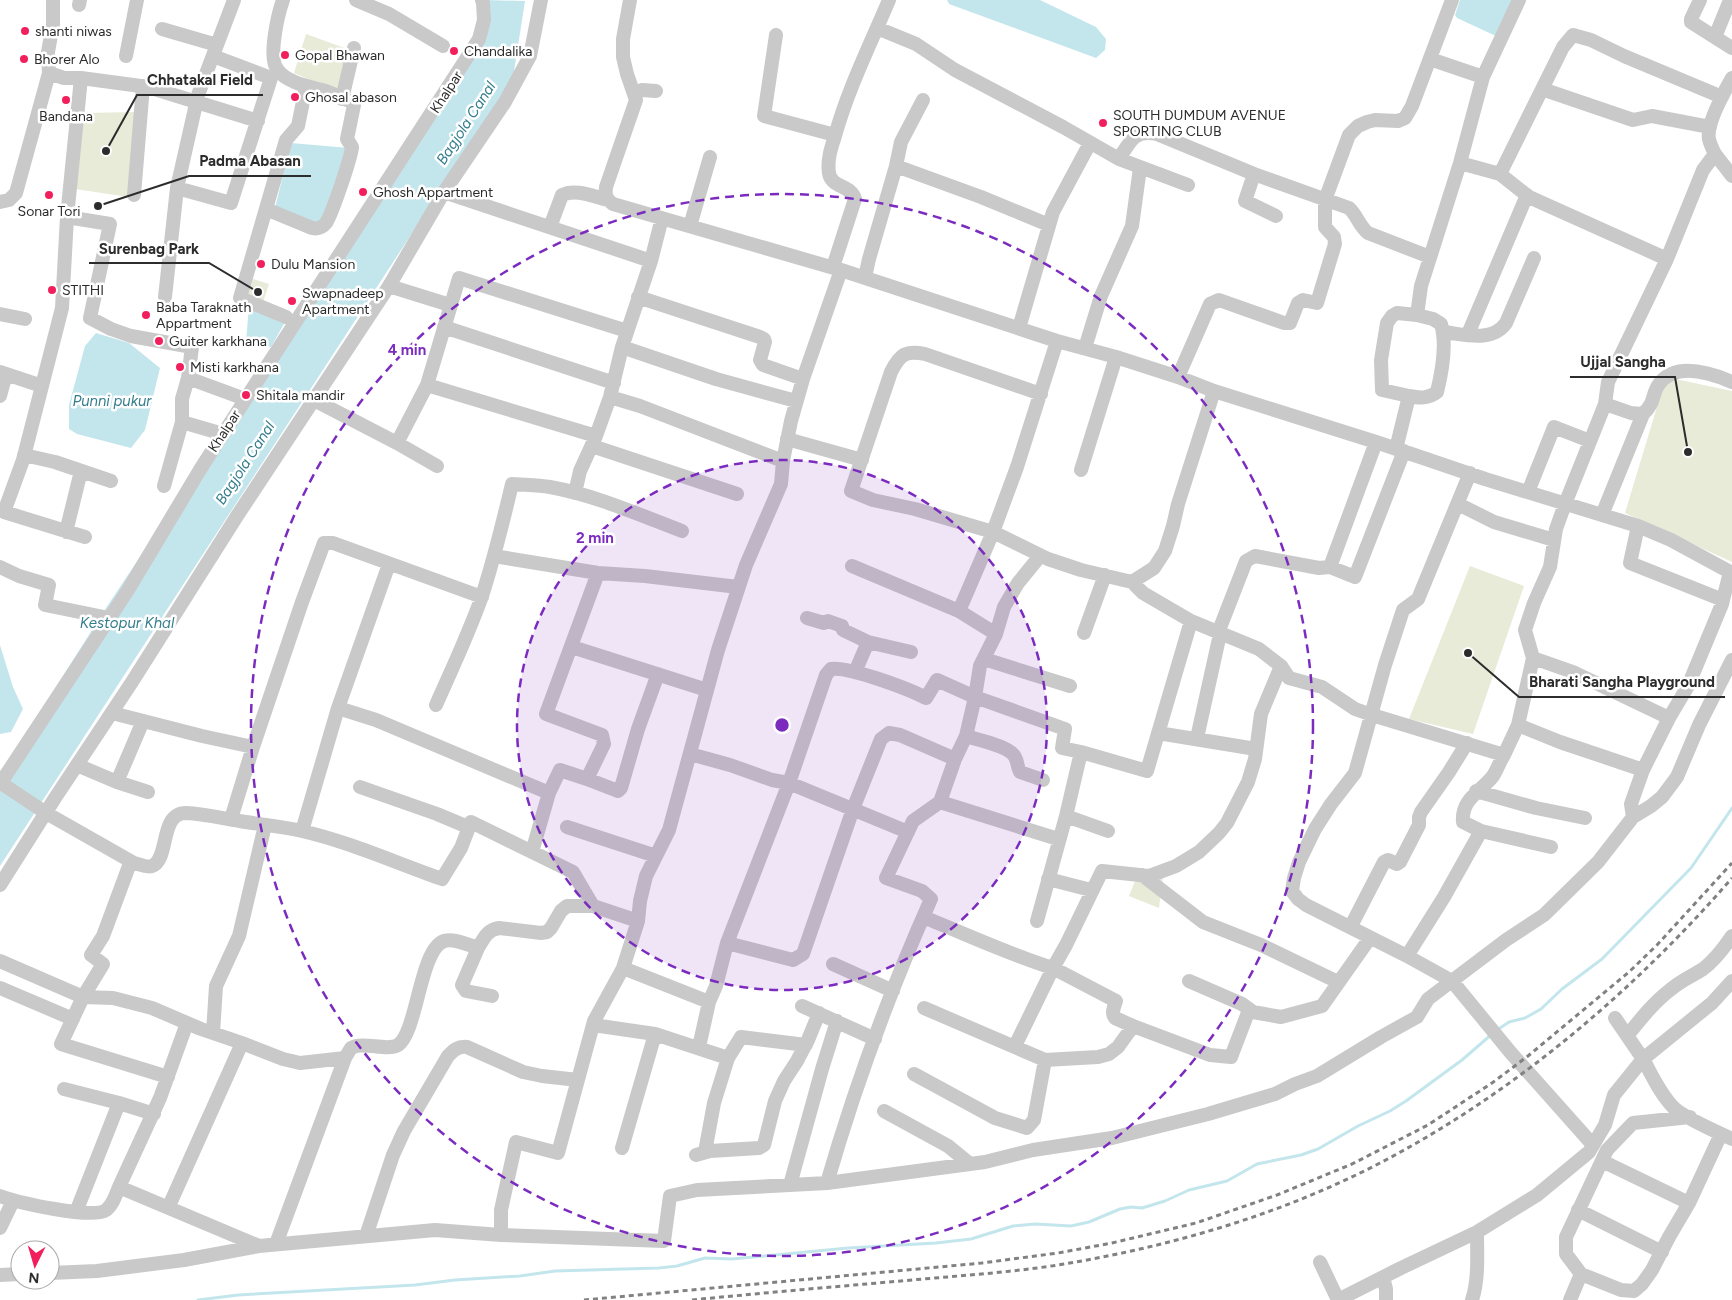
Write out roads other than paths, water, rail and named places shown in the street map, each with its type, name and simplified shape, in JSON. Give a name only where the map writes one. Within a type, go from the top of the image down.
[{"type":"street","points":[[0,202],[9,200],[16,193],[49,73],[48,52],[53,24],[53,0]]},
{"type":"street","points":[[126,56],[138,0]]},
{"type":"street","points":[[165,297],[177,188],[196,102],[234,0]]},
{"type":"street","points":[[266,208],[312,228],[318,229],[326,224],[352,147],[347,139],[354,105],[351,101],[306,87],[295,82],[277,69],[273,59],[283,0]]},
{"type":"street","points":[[356,0],[389,14],[443,46]]},
{"type":"street","name":"Khalpar","points":[[0,783],[109,618],[245,399],[479,39],[484,20],[482,0]]},
{"type":"street","points":[[0,885],[237,516],[389,286],[444,192],[505,102],[530,56],[541,0]]},
{"type":"street","points":[[608,200],[605,194],[606,187],[636,100],[623,57],[623,38],[630,0]]},
{"type":"street","points":[[501,1234],[501,1210],[516,1142],[558,1153],[594,1025],[623,968],[638,921],[640,901],[646,876],[669,830],[707,690],[738,587],[781,484],[783,460],[796,401],[837,269],[855,199],[850,191],[832,181],[829,176],[828,158],[841,114],[889,0]]},
{"type":"street","points":[[1178,377],[1210,304],[1220,300],[1284,323],[1290,323],[1298,304],[1303,300],[1317,303],[1335,244],[1334,238],[1325,227],[1325,200],[1350,135],[1358,126],[1366,122],[1375,120],[1398,121],[1405,118],[1412,106],[1452,0]]},
{"type":"street","points":[[1417,315],[1420,286],[1460,163],[1484,77],[1519,0]]},
{"type":"street","points":[[1700,0],[1691,22],[1732,48]]},
{"type":"street","points":[[1715,38],[1730,0]]},
{"type":"street","points":[[162,28],[215,50],[271,78],[231,203],[177,188]]},
{"type":"street","points":[[877,28],[916,44],[955,70],[1119,159],[1188,185]]},
{"type":"street","points":[[776,35],[764,116],[835,135]]},
{"type":"street","points":[[1500,174],[1563,47],[1573,35],[1592,40],[1624,56],[1722,97]]},
{"type":"street","points":[[342,99],[354,48]]},
{"type":"street","points":[[1430,59],[1484,77]]},
{"type":"street","points":[[49,73],[64,78],[81,78],[143,86],[258,121]]},
{"type":"street","points":[[81,78],[66,216],[62,308],[24,455],[1,513],[85,537]]},
{"type":"street","points":[[1732,78],[1715,111],[1708,138],[1715,154],[1732,176]]},
{"type":"street","points":[[134,195],[143,86]]},
{"type":"street","points":[[286,318],[240,298],[286,140],[298,126],[306,87]]},
{"type":"street","points":[[1542,89],[1633,120],[1652,116],[1710,127]]},
{"type":"street","points":[[634,94],[642,90],[656,90]]},
{"type":"street","points":[[865,277],[901,142],[922,100]]},
{"type":"street","points":[[1119,159],[1135,136],[1146,132],[1157,134],[1254,174],[1349,208],[1354,212],[1362,229],[1368,233],[1430,257]]},
{"type":"street","points":[[1019,328],[1053,212],[1090,142]]},
{"type":"street","points":[[1551,847],[1481,831],[1463,822],[1463,816],[1467,804],[1476,792],[1493,776],[1518,725],[1533,658],[1525,630],[1534,603],[1550,567],[1554,540],[1565,504],[1605,404],[1608,382],[1667,259],[1703,170],[1715,154]]},
{"type":"street","points":[[690,226],[710,157]]},
{"type":"street","points":[[1460,163],[1500,174],[1527,194],[1667,259]]},
{"type":"street","points":[[896,166],[981,197],[1049,225]]},
{"type":"street","points":[[1085,348],[1101,296],[1132,226],[1140,168]]},
{"type":"street","points":[[1254,174],[1245,201],[1276,216]]},
{"type":"street","points":[[444,192],[650,261]]},
{"type":"street","points":[[550,228],[562,195],[568,192],[576,192],[608,200],[622,208],[865,277],[1057,341],[1116,357],[1214,391],[1638,526],[1670,540],[1731,572],[1723,600],[1688,686],[1669,718],[1643,770],[1631,804],[1632,817]]},
{"type":"street","points":[[1468,334],[1527,194]]},
{"type":"street","points":[[66,216],[110,224],[90,318],[111,329],[131,336],[192,347],[188,378],[182,399],[182,422],[164,486]]},
{"type":"street","points":[[575,493],[580,471],[594,441],[610,397],[622,347],[662,218]]},
{"type":"street","points":[[1443,332],[1484,336],[1501,330],[1506,323],[1534,258]]},
{"type":"street","points":[[396,442],[427,385],[458,278],[627,331]]},
{"type":"street","points":[[389,286],[450,305]]},
{"type":"street","points":[[638,298],[760,337],[765,342],[760,360],[763,365],[803,378]]},
{"type":"street","points":[[1396,313],[1433,319],[1441,324],[1443,332],[1437,392],[1433,396],[1423,399],[1382,390],[1381,360],[1390,319],[1396,313]]},
{"type":"street","points":[[0,314],[25,319]]},
{"type":"street","points":[[444,327],[614,383]]},
{"type":"street","points":[[959,611],[993,532],[1017,467],[1057,341]]},
{"type":"street","points":[[622,347],[716,379],[796,401]]},
{"type":"street","points":[[1041,394],[925,354],[914,351],[906,353],[897,361],[891,372],[851,491],[873,500],[915,509],[993,532],[1032,550],[1040,556],[1082,570],[1132,582],[1144,594],[1191,621],[1259,648],[1282,666],[1289,678],[1322,687],[1355,709],[1504,755]]},
{"type":"street","points":[[1081,470],[1116,357]]},
{"type":"street","points":[[1602,515],[1643,414],[1651,407],[1659,385],[1675,372],[1698,372],[1732,382]]},
{"type":"street","points":[[0,396],[3,373],[42,386]]},
{"type":"street","points":[[188,378],[245,399]]},
{"type":"street","points":[[427,385],[594,441],[737,494]]},
{"type":"street","points":[[1132,582],[1154,568],[1166,551],[1174,526],[1178,504],[1214,391]]},
{"type":"street","points":[[1197,738],[1219,633],[1246,561],[1256,556],[1319,568],[1330,567],[1355,577],[1400,450],[1409,396]]},
{"type":"street","points":[[610,397],[640,406],[783,460]]},
{"type":"street","points":[[314,400],[396,442],[437,466]]},
{"type":"street","points":[[1605,404],[1631,413],[1643,414]]},
{"type":"street","points":[[182,422],[223,434]]},
{"type":"street","points":[[1528,492],[1554,428],[1590,441]]},
{"type":"street","points":[[787,438],[862,460]]},
{"type":"street","points":[[1330,567],[1376,442]]},
{"type":"street","points":[[24,455],[110,481]]},
{"type":"street","points":[[66,532],[81,471]]},
{"type":"street","points":[[1470,473],[1418,599],[1403,610],[1385,665],[1355,773],[1331,804],[1315,829],[1299,862],[1292,891],[1306,905],[1351,926],[1452,981],[1498,1037],[1593,1145]]},
{"type":"street","points":[[436,706],[482,597],[512,484],[549,487],[575,493],[682,531]]},
{"type":"street","points":[[1458,504],[1494,522],[1554,540]]},
{"type":"street","points":[[1638,526],[1630,563],[1723,600]]},
{"type":"street","points":[[231,819],[253,747],[324,543],[333,543],[482,597]]},
{"type":"street","points":[[494,556],[598,573],[645,576],[738,587]]},
{"type":"street","points":[[826,1183],[864,1066],[931,898],[922,892],[886,878],[913,821],[940,802],[955,759],[966,736],[980,666],[996,634],[1004,607],[1018,583],[1040,556]]},
{"type":"street","points":[[302,831],[338,708],[389,564]]},
{"type":"street","points":[[852,566],[959,611],[996,634]]},
{"type":"street","points":[[0,567],[19,576],[49,585],[45,605],[109,618]]},
{"type":"street","points":[[587,779],[604,744],[602,735],[546,714],[598,573]]},
{"type":"street","points":[[1084,633],[1105,575]]},
{"type":"street","points":[[808,618],[824,623],[828,621],[842,626],[843,630],[868,642],[911,652]]},
{"type":"street","points":[[699,1047],[709,1002],[716,986],[727,943],[789,783],[826,674],[831,669],[837,668],[855,672],[912,691],[926,698],[938,680],[975,697],[1066,729],[1062,748],[1147,771],[1191,621]]},
{"type":"street","points":[[855,672],[868,642]]},
{"type":"street","points":[[572,646],[707,690]]},
{"type":"street","points":[[1533,658],[1573,672],[1669,718]]},
{"type":"street","points":[[984,659],[1070,686]]},
{"type":"street","points":[[60,1273],[96,1271],[184,1260],[276,1244],[435,1230],[664,1241],[670,1196],[697,1190],[826,1183],[970,1164],[1033,1150],[1112,1138],[1208,1114],[1275,1094],[1294,1084],[1318,1076],[1380,1036],[1417,1017],[1428,999],[1506,940],[1544,915],[1598,862],[1632,817],[1662,797],[1677,777],[1699,724],[1732,660]]},
{"type":"street","points":[[1015,1046],[1102,871],[1149,876],[1176,866],[1199,852],[1228,823],[1248,782],[1262,714],[1282,666]]},
{"type":"street","points":[[532,852],[549,793],[560,770],[618,791],[621,788],[638,729],[658,674]]},
{"type":"street","points":[[338,708],[376,720],[549,793]]},
{"type":"street","points":[[112,713],[253,747]]},
{"type":"street","points":[[117,782],[143,721]]},
{"type":"street","points":[[1518,725],[1560,742],[1643,770]]},
{"type":"street","points":[[1158,732],[1256,749]]},
{"type":"street","points":[[727,943],[793,960],[803,954],[853,809],[881,739],[888,733],[900,735],[955,759]]},
{"type":"street","points":[[966,736],[1010,750],[1016,758],[1016,766],[1020,772],[1042,780]]},
{"type":"street","points":[[1351,926],[1384,862],[1388,860],[1397,864],[1400,862],[1419,825],[1421,812],[1467,743]]},
{"type":"street","points":[[1037,920],[1058,839],[1066,816],[1081,752]]},
{"type":"street","points":[[690,754],[730,765],[772,780],[789,783],[908,832]]},
{"type":"street","points":[[77,765],[117,782],[148,792]]},
{"type":"street","points":[[0,783],[46,813],[134,863],[150,867],[159,858],[173,818],[178,814],[196,814],[302,831],[348,844],[442,879],[461,848],[471,822],[573,872],[594,906]]},
{"type":"street","points":[[360,787],[468,827]]},
{"type":"street","points":[[1476,792],[1536,808],[1585,818]]},
{"type":"street","points":[[940,802],[1058,839]]},
{"type":"street","points":[[1066,816],[1108,831]]},
{"type":"street","points":[[213,1033],[216,986],[239,936],[266,825]]},
{"type":"street","points":[[567,827],[656,856]]},
{"type":"street","points":[[1407,956],[1449,888],[1481,831]]},
{"type":"street","points":[[134,863],[129,866],[103,936],[91,955],[103,964],[83,997],[61,1044],[168,1077]]},
{"type":"street","points":[[1142,875],[1203,922],[1261,945],[1338,982]]},
{"type":"street","points":[[1048,879],[1091,890]]},
{"type":"street","points":[[492,996],[466,991],[462,985],[478,948],[490,930],[499,928],[541,933],[552,928],[563,907],[567,906],[594,906],[638,921]]},
{"type":"street","points":[[922,917],[970,935],[1020,958],[1053,968],[1116,1001],[1112,1011],[1115,1018],[1210,1055],[1231,1057],[1249,1010]]},
{"type":"street","points":[[1627,1036],[1655,1003],[1671,988],[1710,963],[1726,946],[1732,936]]},
{"type":"street","points":[[1189,981],[1242,1004],[1253,1012],[1281,1017],[1322,1006],[1370,938]]},
{"type":"street","points":[[276,1244],[351,1048],[356,1046],[390,1048],[396,1047],[401,1043],[411,1021],[430,957],[438,944],[452,940],[478,948]]},
{"type":"street","points":[[0,961],[83,997],[113,998],[152,1008],[283,1059],[300,1063],[346,1058]]},
{"type":"street","points":[[832,964],[893,991]]},
{"type":"street","points":[[623,968],[709,1002]]},
{"type":"street","points":[[1320,1262],[1338,1300],[1477,1232],[1537,1195],[1589,1152],[1605,1125],[1614,1095],[1642,1059],[1712,1003],[1732,981]]},
{"type":"street","points":[[0,988],[73,1019]]},
{"type":"street","points":[[802,1006],[875,1039]]},
{"type":"street","points":[[924,1008],[1045,1060],[1071,1057],[1089,1058],[1109,1054],[1118,1047],[1133,1026]]},
{"type":"street","points":[[806,1044],[741,1037],[728,1058],[701,1153],[759,1148],[764,1145],[775,1101],[784,1081],[806,1044],[819,1013]]},
{"type":"street","points":[[1615,1018],[1660,1091],[1675,1108],[1726,1136],[1652,1270],[1642,1284],[1634,1290],[1620,1295],[1582,1274],[1566,1254],[1566,1237],[1607,1150],[1633,1123],[1690,1117]]},
{"type":"street","points":[[790,1185],[837,1021]]},
{"type":"street","points":[[0,1228],[7,1198],[76,1212],[103,1212],[108,1209],[154,1114],[187,1023]]},
{"type":"street","points":[[594,1025],[655,1034],[728,1058]]},
{"type":"street","points":[[622,1148],[655,1034]]},
{"type":"street","points":[[169,1206],[242,1043]]},
{"type":"street","points":[[366,1236],[393,1155],[404,1131],[453,1050],[460,1046],[467,1047],[523,1072],[578,1080]]},
{"type":"street","points":[[914,1074],[994,1118],[1027,1128],[1034,1120],[1045,1060]]},
{"type":"street","points":[[64,1089],[154,1114]]},
{"type":"street","points":[[76,1212],[119,1103]]},
{"type":"street","points":[[884,1111],[948,1146],[970,1164]]},
{"type":"street","points":[[1602,1161],[1690,1203]]},
{"type":"street","points":[[119,1187],[169,1206],[259,1246]]},
{"type":"street","points":[[1578,1210],[1662,1252]]},
{"type":"street","points":[[1472,1300],[1476,1273],[1477,1232]]},
{"type":"street","points":[[1570,1300],[1582,1274]]},
{"type":"street","points":[[1383,1277],[1386,1300]]},
{"type":"water","name":"Kestopur Khal","points":[[485,0],[525,1],[513,78],[0,866],[0,775],[106,608],[483,41]]},
{"type":"water","points":[[947,0],[1040,0],[1096,27],[1106,39],[1105,50],[1096,58],[949,4]]},
{"type":"water","points":[[1460,0],[1516,0],[1498,37],[1457,18],[1455,15]]},
{"type":"water","points":[[291,143],[349,148],[323,225],[275,208]]},
{"type":"water","points":[[249,305],[285,322],[271,347],[246,342]]},
{"type":"water","name":"Punni pukur","points":[[96,333],[129,343],[160,368],[145,430],[131,448],[77,434],[69,429],[69,405],[85,346]]},
{"type":"water","points":[[0,645],[13,687],[23,709],[11,732],[0,734]]},
{"type":"waterway","points":[[1497,1030],[1509,1022],[1525,1018],[1541,1009],[1562,989],[1602,959],[1691,868],[1732,808]]},
{"type":"waterway","points":[[198,1300],[238,1295],[415,1285],[555,1271],[659,1268],[677,1266],[705,1258],[732,1259],[971,1239],[1013,1226],[1035,1224],[1071,1226],[1089,1222],[1120,1209],[1142,1208],[1165,1201],[1189,1190],[1227,1181],[1257,1164],[1301,1155],[1318,1149],[1406,1101],[1462,1060],[1492,1034]]},
{"type":"railway","points":[[584,1300],[982,1263],[1058,1253],[1112,1243],[1196,1223],[1277,1195],[1352,1164],[1428,1125],[1492,1083],[1528,1056],[1629,972],[1657,945],[1732,863]]},
{"type":"railway","points":[[692,1300],[999,1272],[1100,1258],[1182,1239],[1223,1227],[1303,1198],[1342,1182],[1430,1135],[1478,1105],[1524,1072],[1569,1037],[1654,961],[1732,878]]},
{"type":"place","name":"shanti niwas","points":[[25,31]]},
{"type":"place","name":"Chandalika","points":[[454,51]]},
{"type":"place","name":"Gopal Bhawan","points":[[285,55]]},
{"type":"place","name":"Bhorer Alo","points":[[24,59]]},
{"type":"place","name":"Ghosal abason","points":[[295,97]]},
{"type":"place","name":"Bandana","points":[[66,100]]},
{"type":"place","name":"SOUTH DUMDUM AVENUE SPORTING CLUB","points":[[1103,123]]},
{"type":"place","name":"Chhatakal Field","points":[[106,151]]},
{"type":"place","name":"Ghosh Appartment","points":[[363,192]]},
{"type":"place","name":"Sonar Tori","points":[[49,195]]},
{"type":"place","name":"Padma Abasan","points":[[98,206]]},
{"type":"place","name":"Dulu Mansion","points":[[261,264]]},
{"type":"place","name":"STITHI","points":[[52,290]]},
{"type":"place","name":"Surenbag Park","points":[[258,292]]},
{"type":"place","name":"Swapnadeep Apartment","points":[[292,301]]},
{"type":"place","name":"Baba Taraknath Appartment","points":[[146,315]]},
{"type":"place","name":"Guiter karkhana","points":[[159,341]]},
{"type":"place","name":"Misti karkhana","points":[[180,367]]},
{"type":"place","name":"Shitala mandir","points":[[246,395]]},
{"type":"place","name":"Ujjal Sangha","points":[[1688,452]]},
{"type":"place","name":"Bharati Sangha Playground","points":[[1468,653]]},
{"type":"water label","name":"Bagjola Canal","points":[[466,123]]},
{"type":"water label","name":"Bagjola Canal","points":[[245,463]]}]
